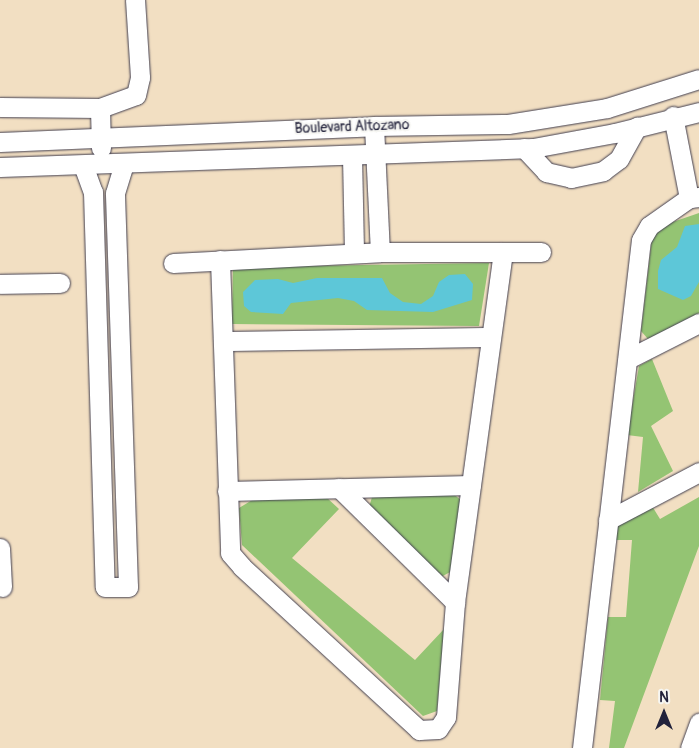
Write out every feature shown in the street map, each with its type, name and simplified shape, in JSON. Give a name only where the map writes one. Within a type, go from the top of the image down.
[{"type":"street","points":[[0,107],[100,108],[136,96],[140,77],[135,0]]},
{"type":"street","name":"Boulevard Altozano","points":[[0,142],[374,126],[508,124],[607,108],[699,79]]},
{"type":"street","points":[[100,108],[102,164]]},
{"type":"street","name":"Boulevard Altozano","points":[[0,167],[375,156],[524,148],[637,127],[673,116],[699,112]]},
{"type":"street","points":[[582,748],[641,240],[649,226],[694,198],[673,116]]},
{"type":"street","points":[[374,126],[380,252]]},
{"type":"street","points":[[524,148],[546,172],[579,176],[603,172],[619,158],[637,127]]},
{"type":"street","points":[[352,156],[354,253]]},
{"type":"street","points":[[83,165],[93,192],[105,587],[128,587],[116,193],[124,163]]},
{"type":"street","points":[[174,263],[380,252],[540,252]]},
{"type":"street","points":[[220,260],[230,552],[420,730],[438,729],[446,717],[455,602],[503,252]]},
{"type":"street","points":[[0,284],[60,283]]},
{"type":"street","points":[[628,359],[699,323]]},
{"type":"street","points":[[223,341],[491,337]]},
{"type":"street","points":[[608,520],[699,472]]},
{"type":"street","points":[[227,491],[471,485]]},
{"type":"street","points":[[339,488],[455,602]]},
{"type":"street","points":[[0,548],[2,587]]},
{"type":"street","points":[[690,748],[699,723]]},
{"type":"green space","points":[[699,213],[699,313],[648,339],[641,331],[652,238],[664,225]]},
{"type":"green space","points":[[489,263],[479,326],[232,324],[233,267]]},
{"type":"green space","points":[[652,359],[673,411],[651,426],[673,471],[638,492],[643,437],[627,435],[639,366]]},
{"type":"green space","points":[[452,493],[461,500],[452,571],[441,577],[369,507],[373,494]]},
{"type":"green space","points":[[259,496],[326,497],[339,509],[292,558],[415,660],[444,629],[437,711],[423,716],[242,545],[239,508]]},
{"type":"green space","points":[[699,497],[699,546],[624,748],[609,748],[615,701],[600,700],[608,617],[626,617],[632,540],[615,540],[618,521],[652,506],[660,519]]},
{"type":"water","points":[[699,224],[699,282],[691,296],[683,300],[658,289],[658,271],[661,260],[677,247],[685,226]]},
{"type":"water","points":[[465,274],[473,284],[472,300],[433,312],[367,310],[354,301],[338,298],[291,303],[283,314],[251,312],[244,306],[243,292],[255,280],[278,279],[293,283],[317,278],[382,278],[390,293],[403,302],[421,304],[433,296],[439,282],[449,275]]}]
